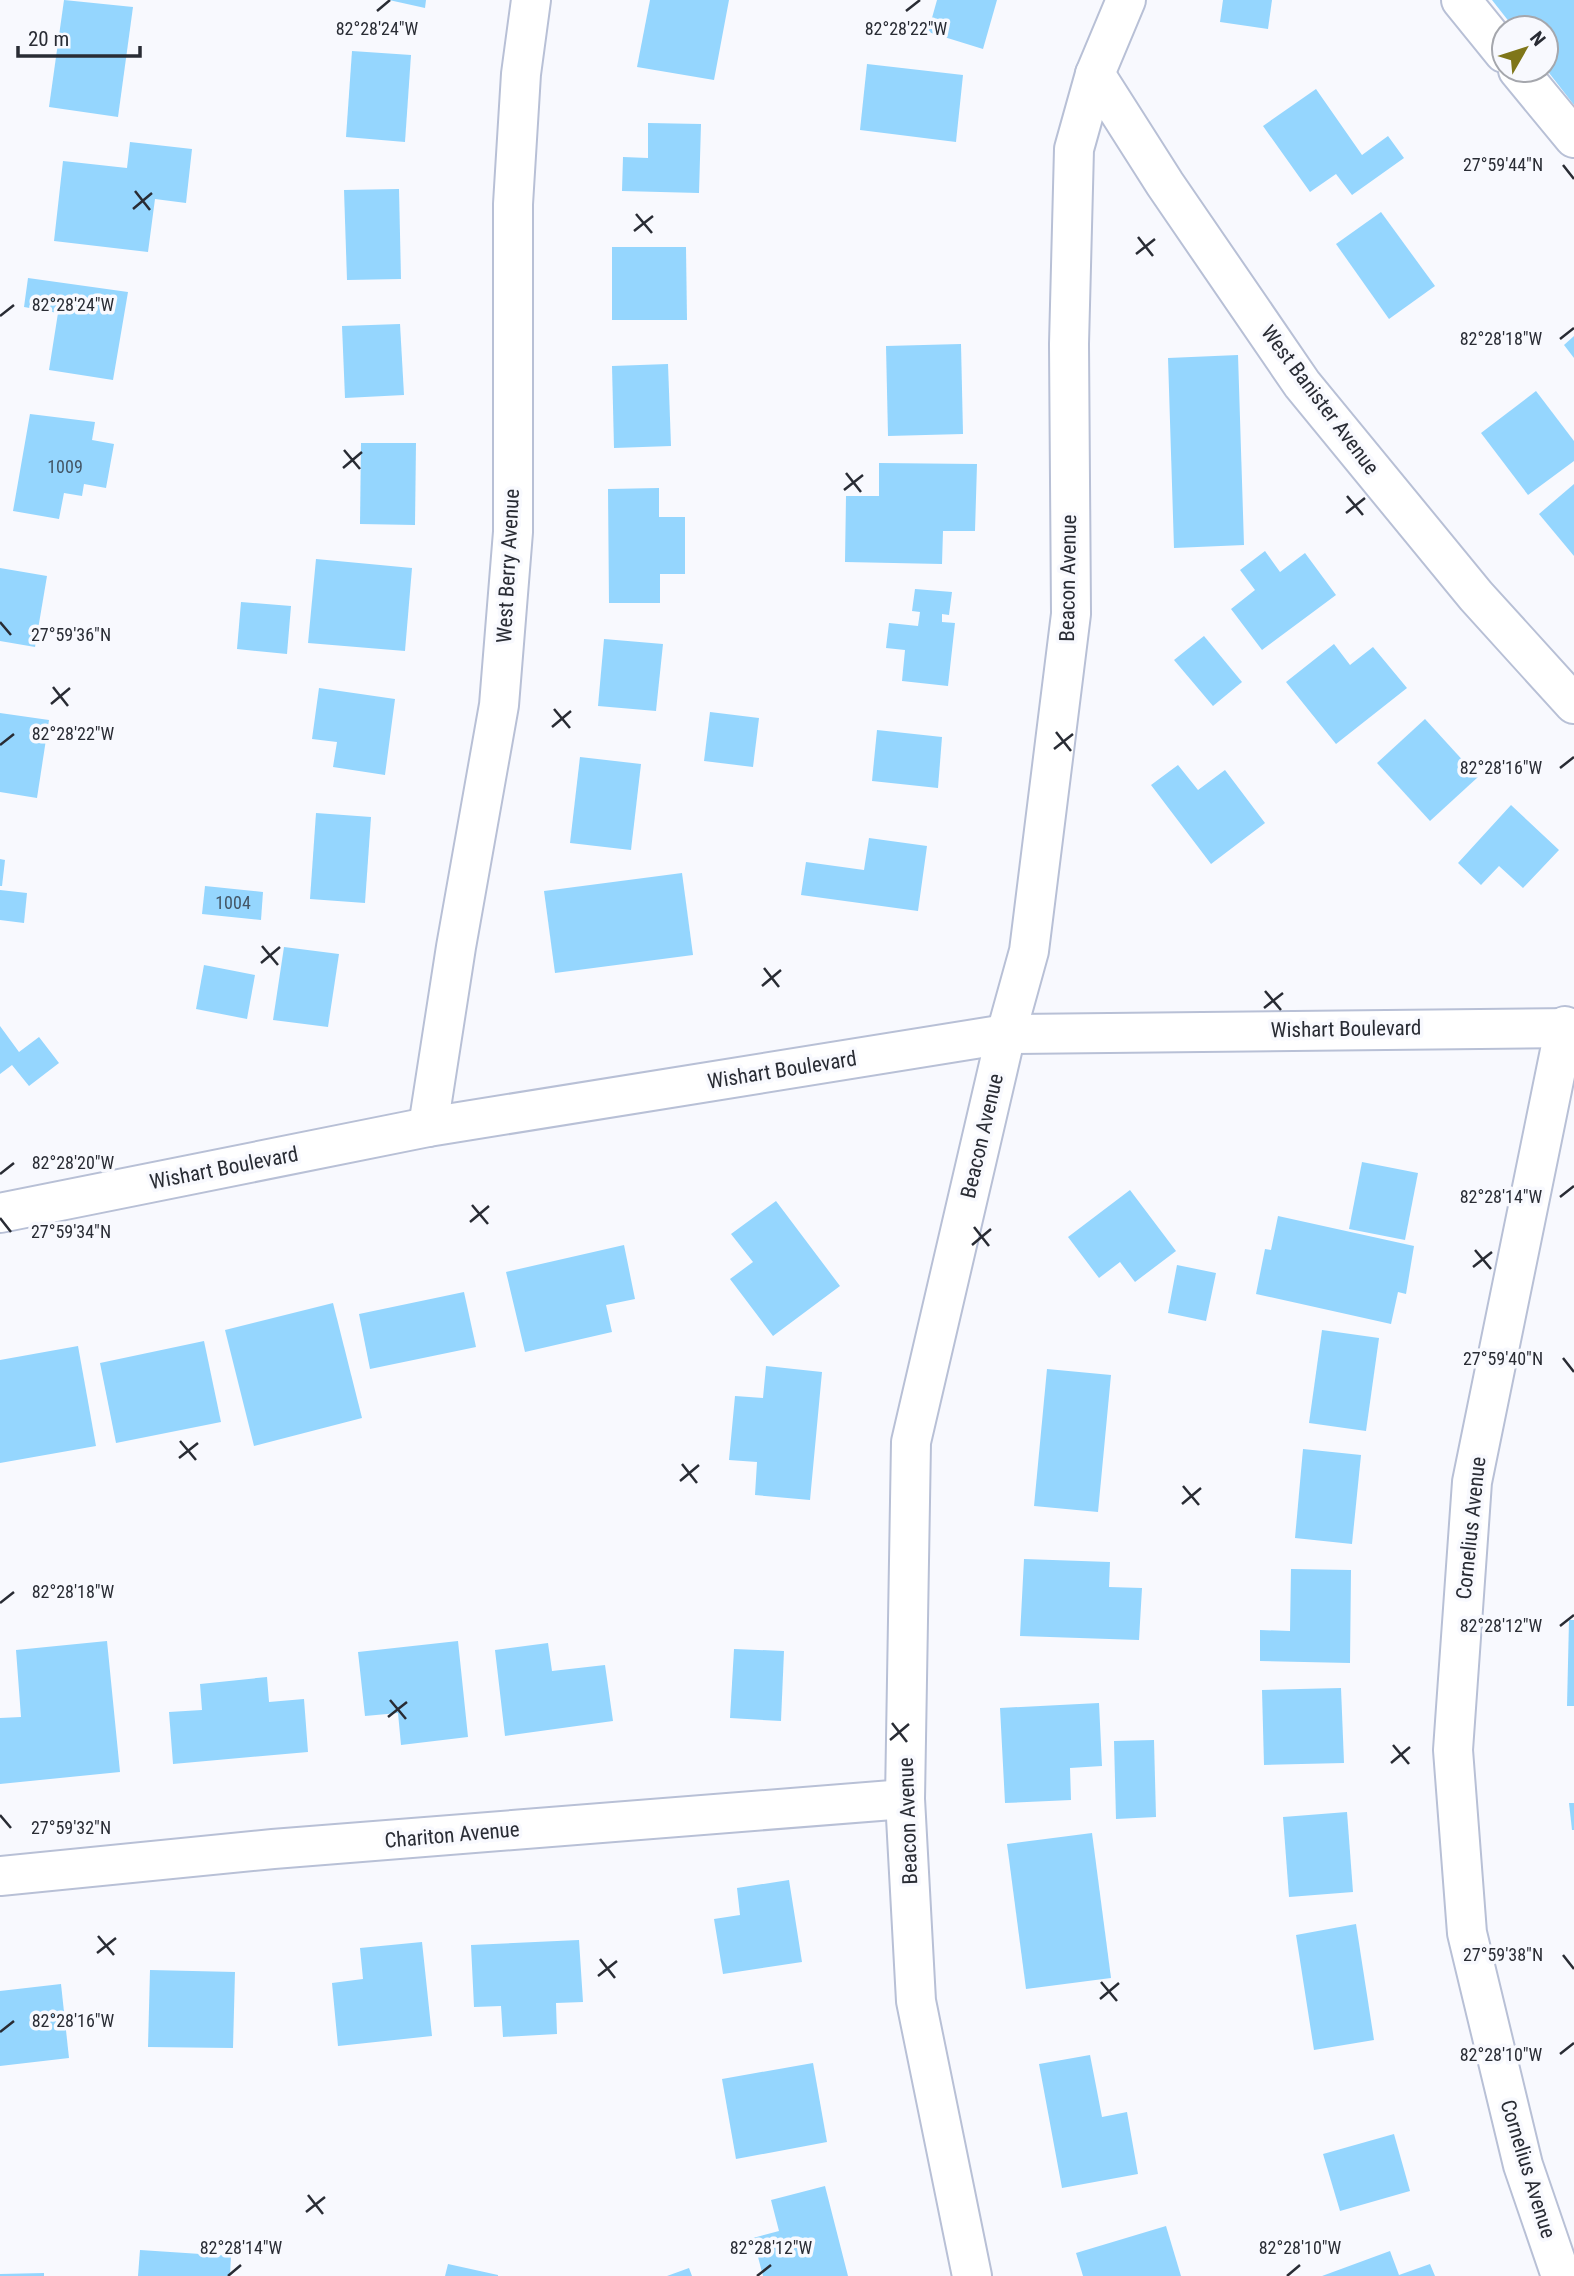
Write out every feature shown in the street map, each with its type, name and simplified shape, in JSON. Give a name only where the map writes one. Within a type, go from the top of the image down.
[{"type":"street","name":"West Berry Avenue","points":[[428,1127],[456,947],[499,705],[513,532],[513,204],[521,74],[531,0]]},
{"type":"street","name":"Beacon Avenue","points":[[971,2276],[916,2000],[905,1799],[911,1442],[1006,1034],[1029,951],[1071,614],[1069,344],[1074,149],[1096,74],[1126,0]]},
{"type":"street","points":[[1461,0],[1490,36]]},
{"type":"street","name":"West Banister Avenue","points":[[1096,74],[1165,184],[1302,384],[1476,596],[1574,704]]},
{"type":"street","points":[[1530,84],[1574,138]]},
{"type":"street","name":"Wishart Boulevard","points":[[0,1213],[428,1127],[1006,1034],[1569,1027]]},
{"type":"street","name":"Cornelius Avenue","points":[[1561,2276],[1522,2165],[1467,1933],[1453,1750],[1472,1482],[1569,1027]]},
{"type":"street","name":"Chariton Avenue","points":[[0,1876],[272,1849],[905,1799]]},
{"type":"building","points":[[64,0],[133,7],[118,117],[49,107]]},
{"type":"building","points":[[389,0],[426,0],[425,8]]},
{"type":"building","points":[[650,0],[729,0],[714,80],[637,67]]},
{"type":"building","points":[[937,0],[997,0],[983,49],[928,32]]},
{"type":"building","points":[[1223,0],[1272,0],[1268,29],[1220,22]]},
{"type":"building","points":[[1492,0],[1574,0],[1574,105],[1558,84],[1560,84],[1560,14],[1503,14]]},
{"type":"building","points":[[352,51],[411,55],[405,142],[346,137]]},
{"type":"building","points":[[867,64],[963,75],[956,142],[860,130]]},
{"type":"building","points":[[1316,89],[1362,155],[1388,136],[1404,158],[1352,195],[1336,174],[1310,192],[1263,126]]},
{"type":"building","points":[[648,123],[701,124],[699,193],[622,191],[623,157],[648,158]]},
{"type":"building","points":[[130,142],[192,149],[186,203],[155,199],[148,252],[54,241],[63,161],[127,168]]},
{"type":"building","points":[[399,189],[401,279],[347,280],[344,190]]},
{"type":"building","points":[[1381,212],[1435,286],[1389,319],[1336,244]]},
{"type":"building","points":[[612,247],[686,247],[687,320],[612,320]]},
{"type":"building","points":[[28,278],[128,292],[113,380],[49,370],[58,313],[24,307]]},
{"type":"building","points":[[400,324],[404,395],[345,398],[342,326]]},
{"type":"building","points":[[1574,336],[1574,358],[1564,345]]},
{"type":"building","points":[[961,344],[963,434],[888,436],[886,346]]},
{"type":"building","points":[[1238,355],[1244,545],[1174,548],[1168,358]]},
{"type":"building","points":[[668,364],[671,446],[614,448],[612,366]]},
{"type":"building","points":[[1536,391],[1574,441],[1574,461],[1528,495],[1481,433]]},
{"type":"building","points":[[30,414],[95,422],[92,440],[114,444],[106,488],[84,484],[82,496],[64,493],[59,519],[13,511]]},
{"type":"building","points":[[361,443],[416,443],[415,525],[360,524]]},
{"type":"building","points":[[879,463],[977,464],[975,531],[943,531],[942,564],[845,562],[846,496],[879,496]]},
{"type":"building","points":[[1574,484],[1574,556],[1539,514]]},
{"type":"building","points":[[659,488],[659,517],[685,517],[685,574],[660,574],[660,603],[609,603],[608,489]]},
{"type":"building","points":[[1265,551],[1280,572],[1305,553],[1336,595],[1262,650],[1231,609],[1255,590],[1240,570]]},
{"type":"building","points":[[316,559],[412,568],[405,651],[308,643]]},
{"type":"building","points":[[0,568],[47,576],[35,647],[0,641]]},
{"type":"building","points":[[915,589],[952,592],[949,615],[942,614],[942,622],[955,623],[948,686],[902,681],[905,650],[886,648],[889,623],[918,626],[920,612],[912,611]]},
{"type":"building","points":[[241,602],[291,606],[287,654],[237,649]]},
{"type":"building","points":[[1204,636],[1242,682],[1213,706],[1174,660]]},
{"type":"building","points":[[604,639],[663,644],[656,711],[598,706]]},
{"type":"building","points":[[1334,644],[1350,665],[1373,647],[1407,688],[1336,744],[1286,682]]},
{"type":"building","points":[[319,688],[395,699],[385,775],[333,767],[337,742],[312,739]]},
{"type":"building","points":[[710,712],[759,718],[753,767],[704,761]]},
{"type":"building","points":[[0,713],[49,720],[37,798],[0,792]]},
{"type":"building","points":[[1425,719],[1478,777],[1430,821],[1377,763]]},
{"type":"building","points":[[877,730],[942,737],[938,788],[872,781]]},
{"type":"building","points":[[580,757],[641,764],[631,850],[570,843]]},
{"type":"building","points":[[1178,765],[1198,790],[1225,770],[1265,823],[1211,864],[1151,785]]},
{"type":"building","points":[[1511,805],[1559,850],[1523,888],[1499,866],[1481,885],[1458,863]]},
{"type":"building","points":[[316,813],[371,817],[365,903],[310,899]]},
{"type":"building","points":[[869,838],[927,846],[918,911],[801,895],[806,862],[864,870]]},
{"type":"building","points":[[0,859],[5,860],[2,886],[0,886]]},
{"type":"building","points":[[682,873],[693,955],[555,973],[544,891]]},
{"type":"building","points":[[205,886],[263,892],[261,920],[202,914]]},
{"type":"building","points":[[0,890],[27,893],[24,923],[0,920]]},
{"type":"building","points":[[284,947],[339,954],[328,1027],[273,1020]]},
{"type":"building","points":[[204,965],[255,975],[247,1019],[196,1009]]},
{"type":"building","points":[[0,1026],[19,1052],[39,1037],[59,1063],[29,1086],[12,1065],[0,1074]]},
{"type":"building","points":[[1362,1162],[1418,1173],[1405,1240],[1349,1229]]},
{"type":"building","points":[[1130,1190],[1176,1251],[1135,1282],[1120,1262],[1099,1278],[1068,1237]]},
{"type":"building","points":[[776,1201],[840,1286],[773,1336],[730,1279],[753,1262],[731,1234]]},
{"type":"building","points":[[1278,1216],[1414,1246],[1406,1294],[1398,1292],[1391,1324],[1256,1294],[1265,1249],[1271,1250]]},
{"type":"building","points":[[624,1245],[635,1299],[606,1305],[612,1332],[525,1352],[506,1272]]},
{"type":"building","points":[[1177,1265],[1216,1273],[1206,1321],[1168,1313]]},
{"type":"building","points":[[464,1292],[476,1347],[370,1369],[359,1314]]},
{"type":"building","points":[[333,1303],[362,1418],[254,1446],[225,1330]]},
{"type":"building","points":[[1322,1330],[1379,1338],[1366,1431],[1309,1423]]},
{"type":"building","points":[[204,1341],[221,1422],[116,1443],[100,1363]]},
{"type":"building","points":[[78,1346],[96,1446],[0,1463],[0,1360]]},
{"type":"building","points":[[766,1366],[822,1372],[810,1500],[755,1495],[757,1462],[729,1460],[735,1396],[763,1398]]},
{"type":"building","points":[[1047,1369],[1111,1375],[1098,1512],[1034,1506]]},
{"type":"building","points":[[1303,1449],[1361,1455],[1352,1544],[1295,1538]]},
{"type":"building","points":[[1024,1559],[1110,1562],[1109,1587],[1142,1588],[1139,1640],[1020,1636]]},
{"type":"building","points":[[1291,1569],[1351,1570],[1350,1663],[1260,1661],[1260,1630],[1290,1631]]},
{"type":"building","points":[[1569,1620],[1574,1620],[1574,1706],[1567,1706]]},
{"type":"building","points":[[107,1641],[120,1772],[0,1784],[0,1718],[21,1717],[16,1650]]},
{"type":"building","points":[[458,1641],[468,1737],[401,1745],[398,1713],[365,1716],[358,1652]]},
{"type":"building","points":[[548,1643],[552,1671],[605,1665],[613,1721],[505,1736],[495,1650]]},
{"type":"building","points":[[734,1649],[784,1651],[781,1721],[730,1718]]},
{"type":"building","points":[[267,1677],[269,1702],[304,1699],[308,1752],[173,1764],[169,1712],[202,1710],[200,1684]]},
{"type":"building","points":[[1341,1688],[1344,1763],[1264,1765],[1262,1690]]},
{"type":"building","points":[[1099,1703],[1102,1766],[1070,1768],[1071,1800],[1005,1803],[1000,1708]]},
{"type":"building","points":[[1154,1740],[1156,1817],[1116,1819],[1114,1741]]},
{"type":"building","points":[[1569,1803],[1574,1803],[1574,1830],[1572,1830]]},
{"type":"building","points":[[1347,1812],[1353,1892],[1289,1897],[1283,1817]]},
{"type":"building","points":[[1092,1833],[1111,1978],[1026,1989],[1007,1844]]},
{"type":"building","points":[[789,1880],[802,1962],[723,1974],[714,1919],[740,1915],[737,1888]]},
{"type":"building","points":[[1356,1924],[1374,2040],[1314,2050],[1296,1935]]},
{"type":"building","points":[[579,1940],[583,2002],[556,2003],[557,2034],[503,2037],[501,2006],[474,2007],[471,1945]]},
{"type":"building","points":[[422,1942],[432,2036],[338,2046],[332,1983],[363,1979],[360,1948]]},
{"type":"building","points":[[150,1970],[235,1972],[233,2048],[148,2047]]},
{"type":"building","points":[[61,1984],[69,2058],[0,2066],[0,1991]]},
{"type":"building","points":[[1090,2055],[1102,2117],[1127,2112],[1138,2174],[1062,2188],[1039,2064]]},
{"type":"building","points":[[813,2063],[827,2142],[736,2159],[722,2079]]},
{"type":"building","points":[[1394,2134],[1410,2191],[1340,2211],[1323,2154]]},
{"type":"building","points":[[825,2186],[848,2276],[763,2276],[753,2238],[779,2231],[771,2200]]},
{"type":"building","points":[[1166,2226],[1181,2276],[1083,2276],[1076,2253]]},
{"type":"building","points":[[140,2250],[231,2256],[230,2276],[138,2276]]},
{"type":"building","points":[[1390,2251],[1399,2275],[1430,2264],[1435,2276],[1322,2276]]},
{"type":"building","points":[[448,2264],[498,2275],[498,2276],[445,2276]]},
{"type":"building","points":[[689,2268],[692,2276],[667,2276]]},
{"type":"building","points":[[44,2273],[44,2276],[0,2276],[0,2274]]}]
